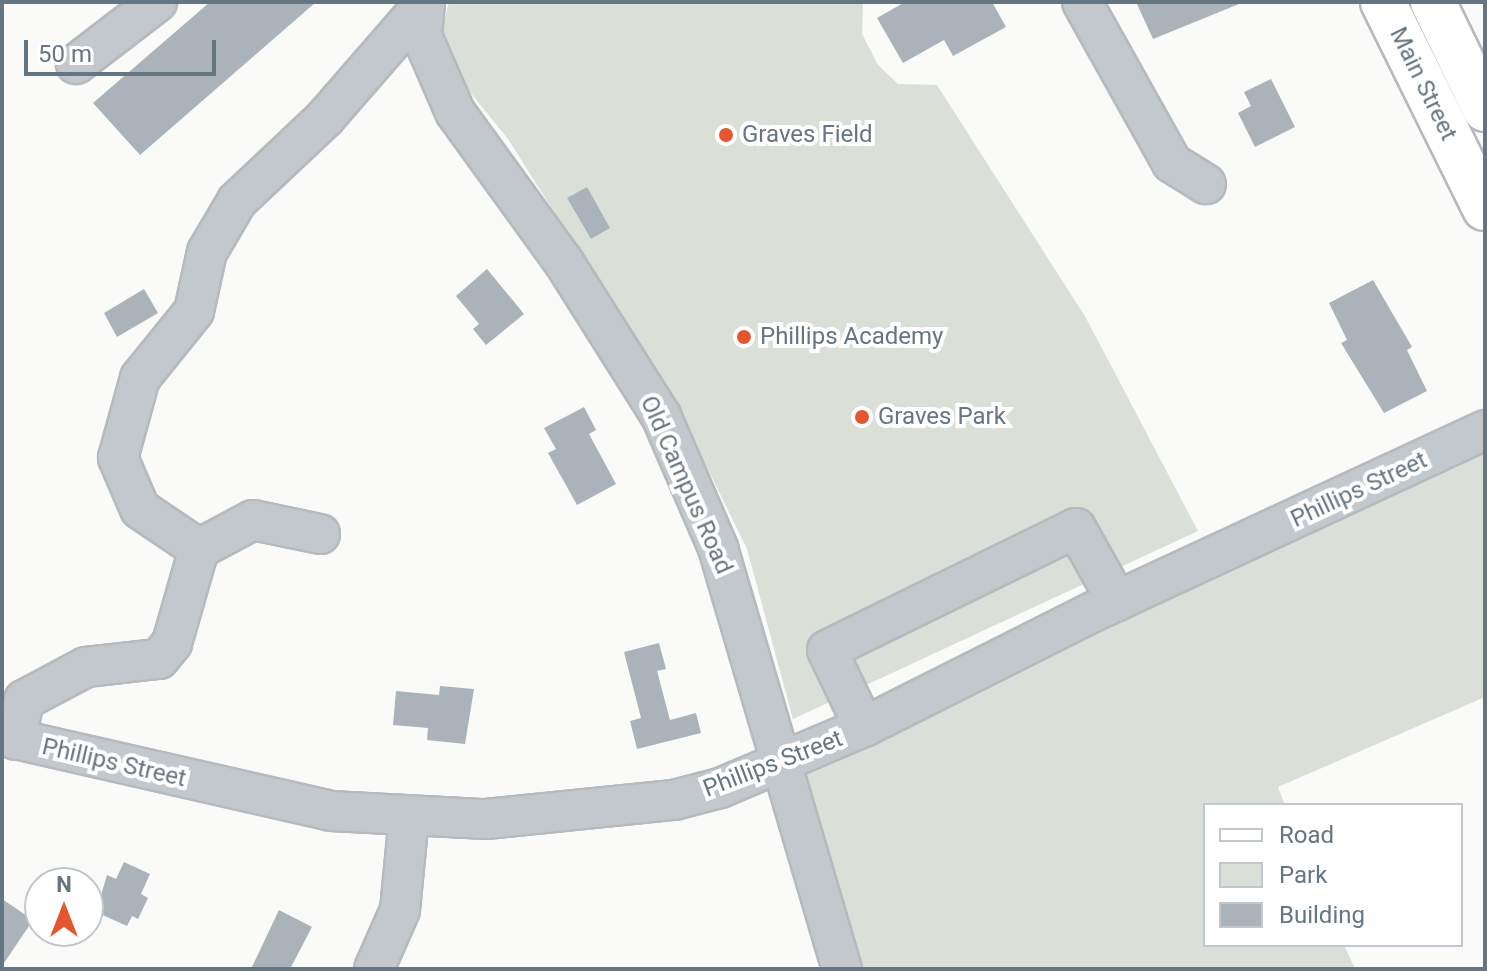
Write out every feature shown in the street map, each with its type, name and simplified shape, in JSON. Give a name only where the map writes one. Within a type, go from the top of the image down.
[{"type":"main road","name":"Main Street","points":[[1383,2],[1485,208]]},
{"type":"main road","name":"Main Street","points":[[1433,2],[1485,109]]},
{"type":"street","points":[[76,64],[157,2]]},
{"type":"street","points":[[1082,2],[1172,163],[1206,184]]},
{"type":"street","points":[[199,549],[140,509],[118,458],[140,378],[194,311],[207,252],[237,201],[325,118],[425,3]]},
{"type":"street","name":"Old Campus Road","points":[[425,3],[422,36],[455,112],[563,261],[661,416],[718,548],[842,969]]},
{"type":"street","name":"Phillips Street","points":[[9,738],[331,811],[486,819],[638,806],[720,788],[783,763],[864,727],[1117,601],[1485,430]]},
{"type":"street","points":[[9,738],[24,700],[86,667],[159,659],[172,643],[199,549],[253,520],[320,534]]},
{"type":"street","points":[[864,727],[827,650],[1076,528],[1117,601]]},
{"type":"street","points":[[374,969],[400,910],[409,817]]},
{"type":"green space","points":[[449,2],[863,2],[862,34],[878,65],[898,84],[937,85],[1086,318],[1198,531],[793,719],[747,549],[678,408],[508,139],[453,71],[441,31]]},
{"type":"green space","points":[[1485,423],[1485,697],[1278,787],[1284,803],[1203,803],[1203,947],[1345,947],[1355,969],[843,969],[783,763]]},
{"type":"building","points":[[210,2],[316,2],[140,155],[93,103]]},
{"type":"building","points":[[905,2],[992,2],[1006,27],[953,56],[944,40],[903,63],[877,18]]},
{"type":"building","points":[[1136,2],[1244,2],[1153,39]]},
{"type":"building","points":[[1271,79],[1295,127],[1255,147],[1238,113],[1251,106],[1244,92]]},
{"type":"building","points":[[587,187],[610,228],[591,239],[567,198]]},
{"type":"building","points":[[487,269],[524,314],[486,345],[473,329],[479,324],[456,296]]},
{"type":"building","points":[[1373,280],[1412,347],[1407,350],[1427,391],[1384,413],[1341,343],[1347,340],[1329,303]]},
{"type":"building","points":[[144,289],[158,313],[117,337],[104,313]]},
{"type":"building","points":[[584,407],[596,430],[589,434],[616,484],[577,505],[548,453],[556,449],[544,428]]},
{"type":"building","points":[[659,643],[666,669],[657,671],[670,720],[696,713],[701,733],[637,749],[630,721],[641,718],[624,652]]},
{"type":"building","points":[[440,686],[474,689],[465,744],[427,740],[428,728],[393,725],[396,691],[439,695]]},
{"type":"building","points":[[124,862],[150,874],[141,894],[148,898],[138,919],[132,916],[127,926],[104,916],[107,875],[116,879]]},
{"type":"building","points":[[2,899],[24,914],[24,933],[2,966]]},
{"type":"building","points":[[279,910],[312,927],[290,969],[251,969]]},
{"type":"place","name":"Graves Field","points":[[726,135]]},
{"type":"place","name":"Phillips Academy","points":[[744,337]]},
{"type":"place","name":"Graves Park","points":[[862,417]]}]
